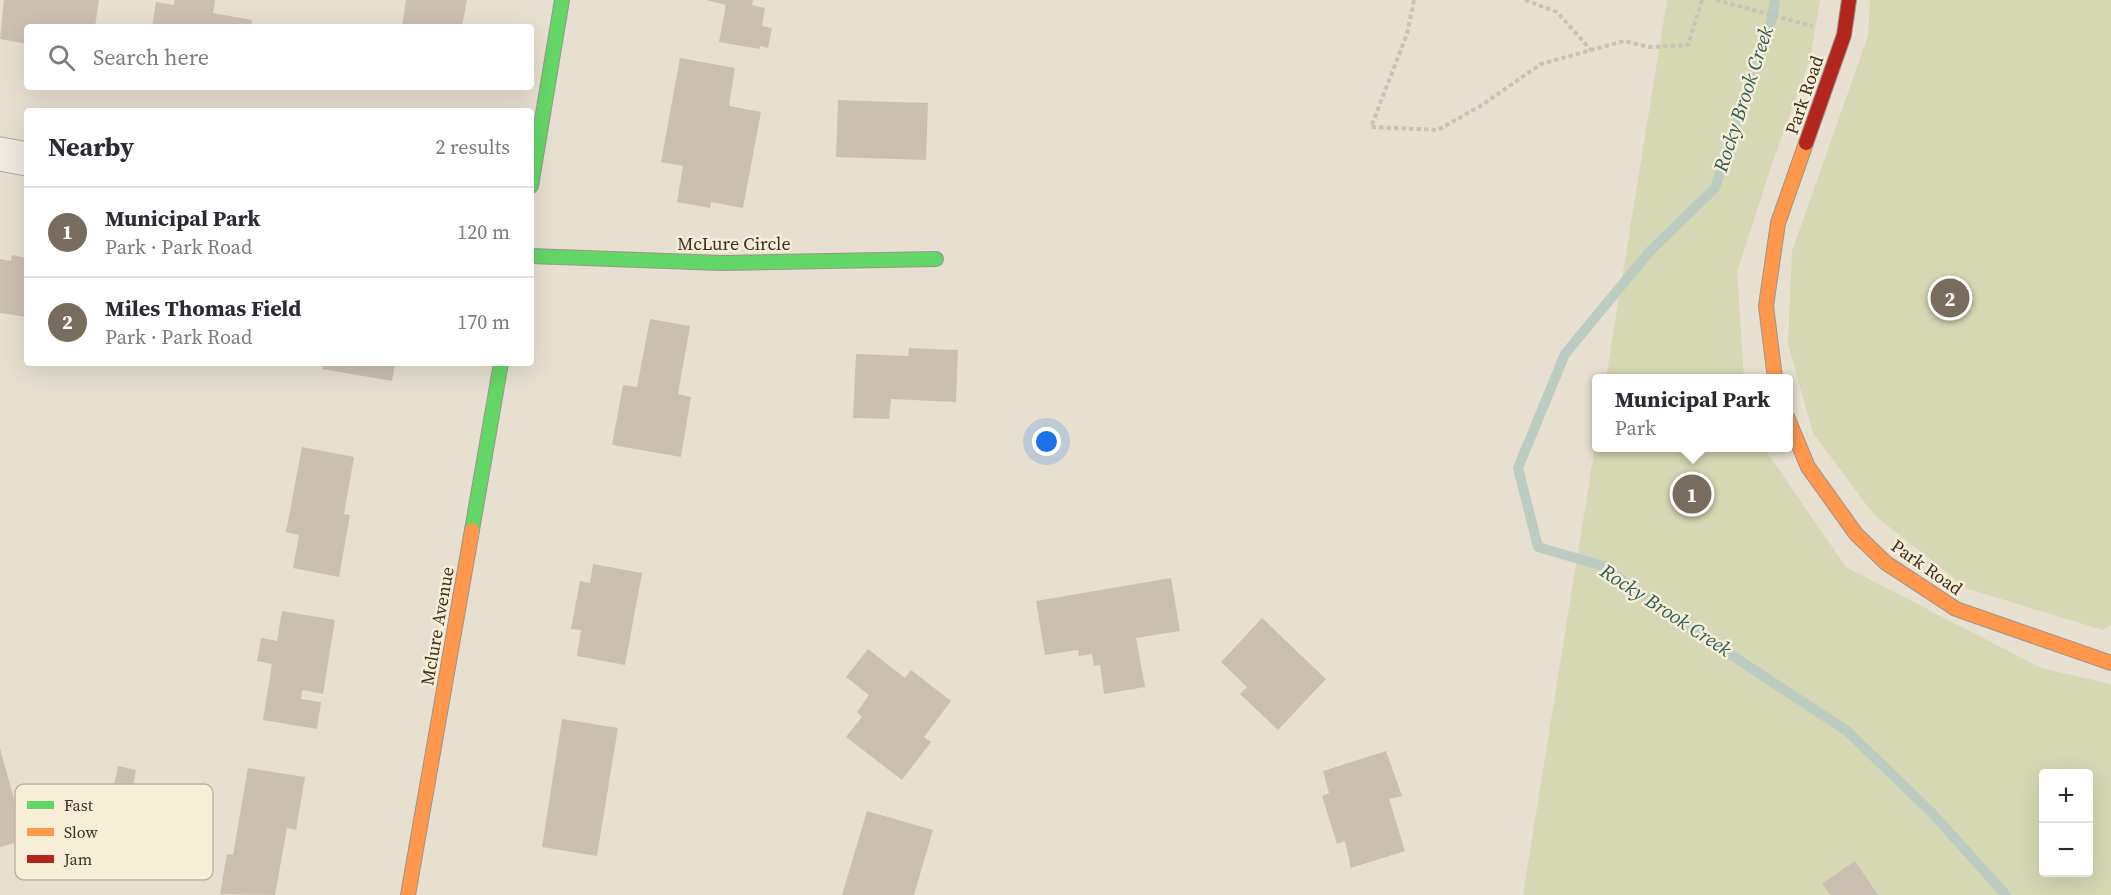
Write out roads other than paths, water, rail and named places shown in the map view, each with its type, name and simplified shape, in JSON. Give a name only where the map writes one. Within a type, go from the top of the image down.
[{"type":"street","points":[[534,168],[562,0]]},
{"type":"street","name":"Park Road","points":[[1774,374],[1766,306],[1778,224],[1844,34],[1849,0]]},
{"type":"street","points":[[0,154],[24,158]]},
{"type":"street","name":"McLure Circle","points":[[534,256],[721,263],[936,259]]},
{"type":"street","name":"Mclure Avenue","points":[[408,895],[500,366]]},
{"type":"street","name":"Park Road","points":[[1793,431],[1808,467],[1856,534],[1886,562],[1956,609],[2111,663]]},
{"type":"waterway","name":"Rocky Brook Creek","points":[[1775,0],[1772,18],[1715,188],[1650,251],[1565,354],[1518,468],[1538,547],[1603,566],[1663,610],[1847,731],[1932,813],[2006,895]]},
{"type":"place","name":"Miles Thomas Field","points":[[1950,298]]},
{"type":"place","name":"Municipal Park","points":[[1692,494]]}]
